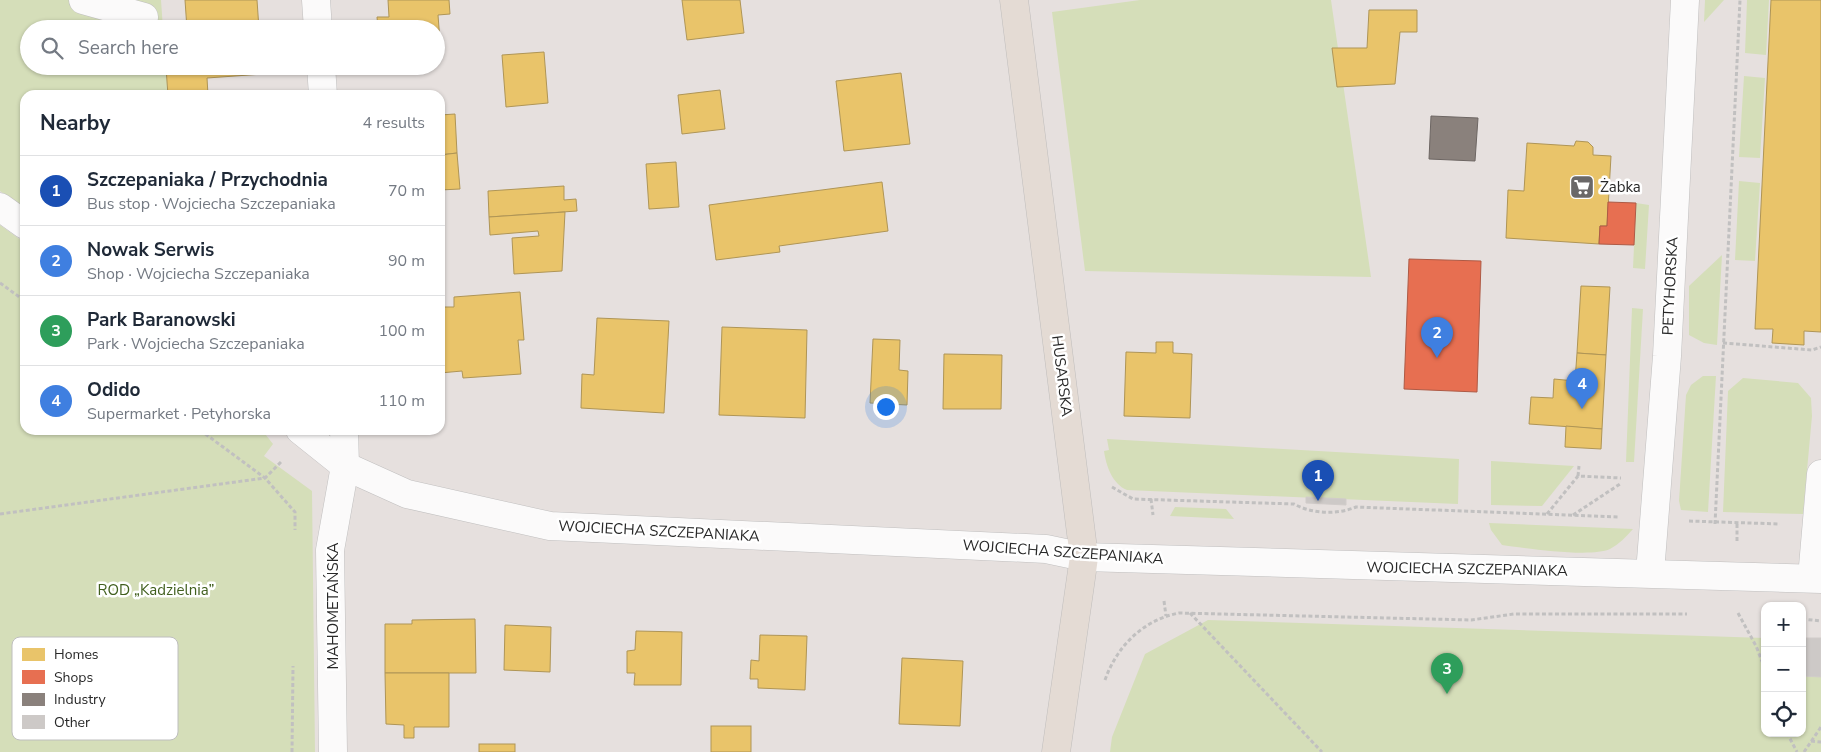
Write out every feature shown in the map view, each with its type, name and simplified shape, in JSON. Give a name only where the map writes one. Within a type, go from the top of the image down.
[{"type":"main road","name":"HUSARSKA","points":[[1014,0],[1084,557],[1056,752]]},
{"type":"street","points":[[83,0],[144,17]]},
{"type":"street","points":[[316,0],[317,20]]},
{"type":"street","name":"PETYHORSKA","points":[[1650,572],[1666,356],[1685,0]]},
{"type":"street","points":[[322,75],[323,90]]},
{"type":"street","points":[[0,207],[20,222]]},
{"type":"street","name":"WOJCIECHA SZCZEPANIAKA","points":[[306,435],[344,466],[407,494],[550,526],[1046,549],[1084,557],[1468,570],[1650,572],[1817,578]]},
{"type":"street","name":"MAHOMETAŃSKA","points":[[333,752],[330,550],[344,466],[344,435]]},
{"type":"street","points":[[1817,578],[1816,524],[1821,474]]},
{"type":"path","points":[[1715,524],[1740,0]]},
{"type":"path","points":[[0,283],[20,297]]},
{"type":"path","points":[[1723,343],[1812,350],[1821,346]]},
{"type":"path","points":[[207,435],[266,478],[295,512],[295,531]]},
{"type":"path","points":[[1547,514],[1578,476],[1579,466]]},
{"type":"path","points":[[1573,515],[1629,478],[1578,476]]},
{"type":"path","points":[[0,514],[266,478]]},
{"type":"path","points":[[1115,490],[1133,499],[1294,504],[1306,510],[1344,512],[1356,507],[1626,517]]},
{"type":"path","points":[[1151,499],[1153,515]]},
{"type":"path","points":[[1683,521],[1715,524],[1816,524]]},
{"type":"path","points":[[1164,601],[1166,616]]},
{"type":"path","points":[[1190,613],[1322,752]]},
{"type":"path","points":[[1103,683],[1114,660],[1127,642],[1147,625],[1166,616],[1190,613],[1471,620],[1514,614],[1689,614]]},
{"type":"path","points":[[1728,614],[1738,614],[1761,659]]},
{"type":"path","points":[[1806,619],[1821,621]]},
{"type":"path","points":[[292,752],[293,656]]},
{"type":"path","points":[[1804,752],[1821,727]]},
{"type":"path","points":[[1789,737],[1797,752]]},
{"type":"path","points":[[1810,741],[1821,742]]},
{"type":"green space","points":[[0,0],[161,0],[162,20],[20,20],[20,75],[167,75],[168,90],[20,90],[20,205],[0,191]]},
{"type":"green space","points":[[1140,0],[1331,0],[1371,277],[1085,271],[1052,12]]},
{"type":"green space","points":[[1705,0],[1724,0],[1704,22]]},
{"type":"green space","points":[[1747,0],[1769,0],[1766,55],[1745,53]]},
{"type":"green space","points":[[1744,76],[1765,78],[1760,158],[1739,157]]},
{"type":"green space","points":[[1739,181],[1760,183],[1755,261],[1735,260]]},
{"type":"green space","points":[[1636,203],[1649,205],[1645,269],[1633,268]]},
{"type":"green space","name":"ROD „Kadzielnia”","points":[[0,225],[20,239],[20,435],[266,435],[273,444],[264,456],[312,491],[315,752],[0,752]]},
{"type":"green space","points":[[1722,255],[1717,345],[1704,343],[1689,335],[1689,286]]},
{"type":"green space","points":[[1632,308],[1643,309],[1634,462],[1626,462]]},
{"type":"green space","points":[[1703,376],[1716,376],[1708,512],[1681,510],[1679,501],[1686,395],[1691,385]]},
{"type":"green space","points":[[1743,378],[1798,383],[1811,398],[1812,416],[1803,514],[1723,512],[1728,391]]},
{"type":"green space","points":[[1107,439],[1459,459],[1458,504],[1127,490],[1117,483],[1108,468],[1104,451],[1109,450]]},
{"type":"green space","points":[[1491,461],[1574,466],[1542,506],[1491,505]]},
{"type":"green space","points":[[1175,507],[1226,509],[1234,519],[1170,516]]},
{"type":"green space","points":[[1489,523],[1633,529],[1610,549],[1588,553],[1502,545],[1491,530]]},
{"type":"green space","points":[[1208,620],[1761,638],[1761,737],[1806,737],[1806,639],[1821,640],[1821,752],[1110,752],[1112,737],[1145,654]]},
{"type":"building: Homes","points":[[185,0],[257,0],[258,20],[186,20]]},
{"type":"building: Homes","points":[[388,0],[449,0],[450,14],[438,15],[438,20],[377,20],[377,17],[389,17]]},
{"type":"building: Homes","points":[[682,0],[740,0],[744,33],[687,40]]},
{"type":"building: Homes","points":[[1771,0],[1821,0],[1821,332],[1804,331],[1804,345],[1772,343],[1773,329],[1755,329]]},
{"type":"building: Homes","points":[[1369,10],[1417,10],[1417,32],[1400,32],[1395,84],[1337,87],[1332,48],[1367,48]]},
{"type":"building: Homes","points":[[544,52],[548,103],[506,107],[502,55]]},
{"type":"building: Homes","points":[[901,73],[910,144],[844,151],[836,81]]},
{"type":"building: Homes","points":[[167,75],[249,75],[207,78],[208,90],[168,90]]},
{"type":"building: Homes","points":[[720,90],[725,129],[682,134],[678,95]]},
{"type":"building: Homes","points":[[455,114],[457,153],[445,154],[445,115]]},
{"type":"building: Homes","points":[[1576,141],[1588,142],[1593,147],[1593,155],[1611,156],[1607,226],[1600,226],[1599,244],[1506,238],[1508,190],[1524,191],[1527,143],[1574,146]]},
{"type":"building: Homes","points":[[457,153],[460,189],[445,190],[445,154]]},
{"type":"building: Homes","points":[[676,162],[679,207],[649,209],[646,164]]},
{"type":"building: Homes","points":[[882,182],[888,231],[779,246],[780,252],[716,260],[709,205]]},
{"type":"building: Homes","points":[[564,186],[564,200],[576,199],[577,211],[489,217],[488,191]]},
{"type":"building: Homes","points":[[565,212],[562,271],[514,274],[512,238],[539,236],[538,231],[490,235],[489,217]]},
{"type":"building: Homes","points":[[1581,286],[1610,287],[1606,355],[1577,353]]},
{"type":"building: Homes","points":[[520,292],[524,340],[518,340],[521,374],[463,378],[462,371],[445,373],[445,307],[454,307],[454,297]]},
{"type":"building: Homes","points":[[597,318],[669,321],[664,413],[581,408],[582,374],[594,375]]},
{"type":"building: Homes","points":[[722,327],[807,330],[805,418],[719,415]]},
{"type":"building: Homes","points":[[873,339],[900,340],[899,370],[908,371],[907,405],[870,403]]},
{"type":"building: Homes","points":[[1156,342],[1173,342],[1173,353],[1192,354],[1190,418],[1124,416],[1126,352],[1156,353]]},
{"type":"building: Homes","points":[[1577,353],[1606,355],[1602,429],[1529,424],[1531,397],[1553,398],[1554,379],[1575,381]]},
{"type":"building: Homes","points":[[944,354],[1002,355],[1001,409],[943,409]]},
{"type":"building: Homes","points":[[1566,426],[1602,429],[1601,449],[1565,447]]},
{"type":"building: Homes","points":[[475,619],[476,673],[385,673],[385,624],[412,624],[412,620]]},
{"type":"building: Homes","points":[[505,625],[551,627],[550,672],[504,670]]},
{"type":"building: Homes","points":[[636,631],[682,632],[681,685],[634,685],[635,673],[627,673],[627,651],[635,650]]},
{"type":"building: Homes","points":[[760,635],[807,636],[805,690],[758,688],[758,679],[750,679],[751,660],[759,661]]},
{"type":"building: Homes","points":[[902,658],[963,661],[960,726],[899,724]]},
{"type":"building: Homes","points":[[385,673],[449,673],[449,727],[414,727],[414,738],[404,738],[404,725],[386,724]]},
{"type":"building: Homes","points":[[711,726],[751,726],[751,752],[711,752]]},
{"type":"building: Homes","points":[[479,744],[515,744],[515,752],[479,752]]},
{"type":"building: Shops","points":[[1608,202],[1636,203],[1634,245],[1599,244],[1600,226],[1607,226]]},
{"type":"building: Shops","points":[[1409,259],[1481,261],[1477,392],[1404,389]]},
{"type":"building: Industry","points":[[1431,116],[1478,118],[1475,161],[1429,159]]},
{"type":"building: Other","points":[[1306,497],[1346,499],[1346,505],[1306,503]]},
{"type":"building: Other","points":[[1806,638],[1821,638],[1821,677],[1806,676]]},
{"type":"place","name":"Żabka","points":[[1582,187]]},
{"type":"place","name":"Nowak Serwis","points":[[1437,358]]},
{"type":"place","name":"Odido","points":[[1582,409]]},
{"type":"place","name":"Szczepaniaka / Przychodnia","points":[[1318,501]]},
{"type":"place","name":"Park Baranowski","points":[[1447,694]]}]
